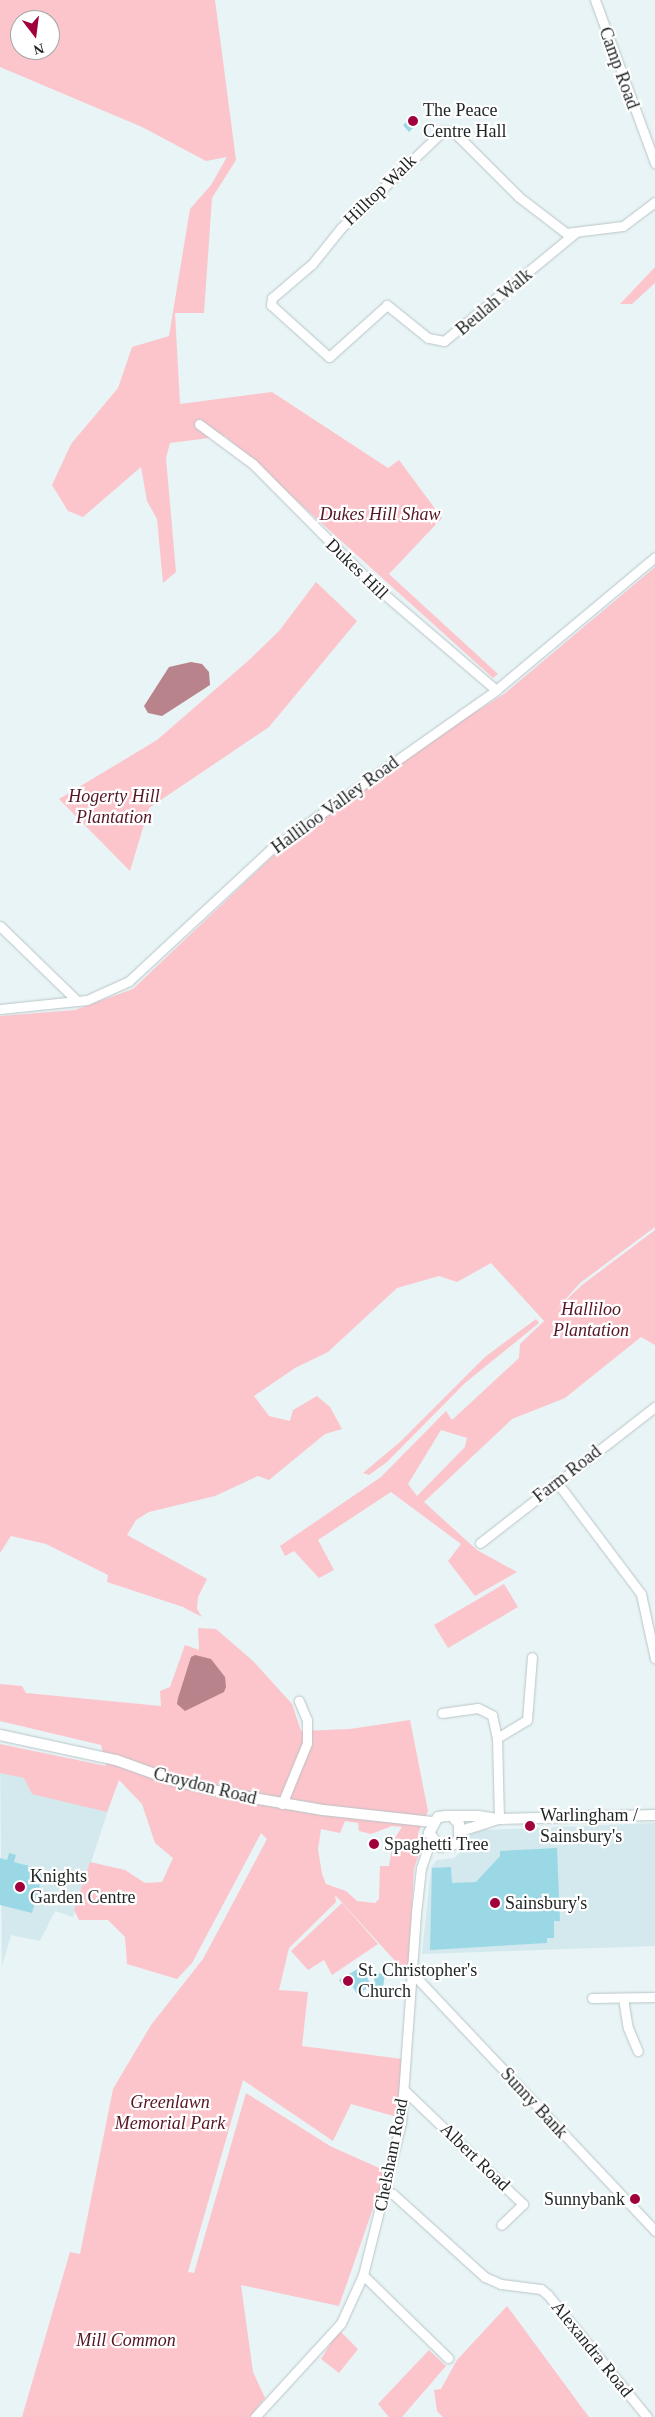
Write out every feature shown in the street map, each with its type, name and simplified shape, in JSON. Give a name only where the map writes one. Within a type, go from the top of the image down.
[{"type":"main road","name":"Croydon Road","points":[[0,1735],[116,1760],[172,1780],[282,1804],[413,1822],[432,1822]]},
{"type":"main road","points":[[499,1819],[461,1831],[454,1844],[440,1847],[430,1836],[432,1822],[452,1816],[499,1819],[655,1815]]},
{"type":"main road","points":[[452,1816],[461,1831]]},
{"type":"main road","name":"Croydon Road","points":[[413,1822],[430,1836]]},
{"type":"street","name":"Camp Road","points":[[596,0],[655,163]]},
{"type":"street","name":"Hilltop Walk","points":[[274,310],[272,298],[312,264],[341,228],[443,131],[454,132],[519,197],[559,230],[575,233]]},
{"type":"street","points":[[575,233],[623,226],[655,202]]},
{"type":"street","name":"Beulah Walk","points":[[274,310],[329,357],[387,305],[428,338],[444,341],[575,233]]},
{"type":"street","name":"Dukes Hill","points":[[199,424],[253,464],[370,582],[496,690]]},
{"type":"street","name":"Halliloo Valley Road","points":[[0,1009],[77,1001],[107,994],[129,981],[271,849],[496,690],[655,557]]},
{"type":"street","points":[[0,926],[77,1001]]},
{"type":"street","name":"Farm Road","points":[[480,1542],[556,1481],[655,1407]]},
{"type":"street","points":[[556,1481],[640,1594],[655,1659]]},
{"type":"street","points":[[497,1738],[527,1720],[532,1657]]},
{"type":"street","points":[[282,1804],[307,1743],[307,1720],[299,1701]]},
{"type":"street","points":[[442,1713],[478,1708],[492,1715],[497,1738],[499,1819]]},
{"type":"street","name":"Chelsham Road","points":[[255,2417],[341,2323],[363,2274],[386,2192],[401,2124],[414,1975],[418,1895],[430,1836]]},
{"type":"street","points":[[426,1856],[440,1847]]},
{"type":"street","name":"Sunny Bank","points":[[414,1975],[655,2231]]},
{"type":"street","points":[[592,1998],[655,1997]]},
{"type":"street","points":[[623,1998],[628,2028],[638,2051]]},
{"type":"street","name":"Albert Road","points":[[404,2090],[524,2204],[501,2225]]},
{"type":"street","name":"Alexandra Road","points":[[386,2192],[393,2194],[485,2277],[541,2289],[548,2295],[647,2417]]},
{"type":"street","points":[[363,2274],[448,2358]]},
{"type":"shaded area","points":[[191,662],[202,664],[209,672],[210,685],[162,716],[148,713],[144,706],[169,667]]},
{"type":"shaded area","points":[[195,1655],[211,1659],[225,1677],[226,1687],[224,1692],[185,1711],[177,1704],[178,1698],[191,1657]]},
{"type":"shaded area","points":[[0,1744],[118,1780],[73,1917],[55,1911],[40,1941],[11,1935],[2,1966]]},
{"type":"shaded area","points":[[655,1823],[655,1946],[422,1954],[431,1867],[437,1860],[454,1858],[468,1845],[470,1834],[484,1830]]},
{"type":"green space","name":"Dukes Hill Shaw","points":[[0,0],[215,0],[236,160],[212,198],[204,313],[175,313],[180,404],[272,392],[388,468],[399,460],[442,518],[389,574],[498,674],[493,678],[225,436],[170,443],[166,458],[176,572],[163,583],[157,519],[147,501],[141,467],[83,517],[68,511],[52,485],[71,444],[118,388],[132,347],[169,336],[190,209],[211,185],[227,157],[206,161],[142,127],[0,67]]},
{"type":"green space","points":[[655,267],[655,283],[632,304],[620,304]]},
{"type":"green space","points":[[655,567],[655,1227],[580,1283],[545,1322],[491,1263],[457,1282],[439,1276],[397,1288],[328,1352],[295,1368],[254,1396],[269,1416],[290,1421],[293,1410],[317,1396],[330,1407],[342,1429],[325,1434],[269,1480],[258,1476],[215,1496],[149,1512],[136,1520],[127,1535],[207,1579],[198,1597],[197,1609],[202,1617],[183,1607],[107,1582],[108,1575],[46,1544],[11,1536],[0,1553],[0,1016],[75,1010],[133,989],[275,854],[434,738],[504,694]]},
{"type":"green space","name":"Hogerty Hill Plantation","points":[[316,582],[357,621],[269,727],[149,808],[130,871],[59,799],[157,740],[248,661],[279,631]]},
{"type":"green space","name":"Halliloo Plantation","points":[[655,1230],[655,1345],[641,1337],[565,1398],[512,1419],[424,1502],[477,1550],[517,1572],[475,1596],[448,1561],[461,1544],[391,1492],[318,1540],[334,1570],[319,1578],[294,1551],[285,1556],[280,1546],[381,1477],[446,1411],[452,1420],[519,1358],[520,1344],[582,1285]],"holes":[[[441,1430],[467,1438],[465,1447],[417,1496],[408,1484]]]},
{"type":"green space","points":[[536,1319],[539,1323],[465,1383],[387,1462],[369,1475],[363,1473],[400,1442],[485,1357]]},
{"type":"green space","points":[[504,1584],[518,1607],[448,1648],[434,1625]]},
{"type":"green space","points":[[198,1628],[216,1629],[253,1661],[292,1704],[301,1731],[350,1729],[410,1720],[428,1811],[418,1833],[422,1844],[414,1869],[408,1975],[335,1895],[336,1902],[289,1948],[279,1990],[308,1992],[302,2046],[402,2059],[397,2117],[351,2104],[333,2141],[243,2080],[188,2272],[194,2273],[246,2093],[330,2146],[386,2171],[339,2306],[241,2285],[253,2372],[265,2398],[250,2417],[22,2417],[70,2252],[80,2254],[113,2089],[151,2025],[203,1959],[267,1839],[261,1833],[192,1963],[177,1979],[127,1964],[125,1937],[108,1920],[79,1920],[74,1910],[90,1862],[125,1870],[145,1883],[162,1882],[173,1858],[155,1843],[142,1804],[119,1780],[107,1812],[32,1794],[24,1778],[0,1773],[0,1744],[106,1766],[101,1745],[0,1721],[0,1684],[22,1686],[26,1693],[161,1706],[160,1691],[170,1687],[185,1645],[199,1650]],"holes":[[[345,1821],[358,1823],[359,1831],[371,1834],[392,1826],[402,1827],[393,1841],[389,1866],[380,1866],[379,1899],[375,1903],[357,1901],[346,1891],[326,1884],[322,1874],[318,1849],[321,1829],[340,1833]]]},
{"type":"green space","points":[[342,1903],[378,1944],[332,1975],[324,1960],[308,1970],[291,1951]]},
{"type":"green space","points":[[507,2306],[589,2417],[443,2417],[437,2411],[434,2390],[441,2389],[457,2360]]},
{"type":"green space","points":[[339,2330],[358,2349],[339,2373],[321,2359]]},
{"type":"green space","points":[[429,2350],[446,2366],[402,2417],[389,2417],[378,2404]]},
{"type":"building","name":"The Peace Centre Hall","points":[[414,115],[420,121],[409,132],[403,125]]},
{"type":"building","name":"Sainsbury's","points":[[557,1848],[560,1921],[554,1921],[554,1938],[547,1938],[547,1943],[430,1950],[432,1868],[451,1867],[452,1883],[476,1882],[500,1856],[500,1851]]},
{"type":"building","name":"Knights Garden Centre","points":[[9,1853],[16,1855],[14,1862],[44,1870],[32,1913],[0,1905],[0,1858],[7,1860]]},
{"type":"building","name":"St. Christopher's Church","points":[[361,1967],[372,1986],[357,1994],[351,1984],[344,1988],[339,1980]]},
{"type":"building","points":[[375,1973],[385,1974],[382,1994],[373,1993]]},
{"type":"place","name":"The Peace Centre Hall","points":[[413,121]]},
{"type":"place","name":"Warlingham / Sainsbury's","points":[[530,1826]]},
{"type":"place","name":"Spaghetti Tree","points":[[374,1844]]},
{"type":"place","name":"Knights Garden Centre","points":[[20,1887]]},
{"type":"place","name":"Sainsbury's","points":[[495,1903]]},
{"type":"place","name":"St. Christopher's Church","points":[[348,1981]]},
{"type":"place","name":"Sunnybank","points":[[635,2199]]},
{"type":"park label","name":"Greenlawn Memorial Park","points":[[170,2113]]},
{"type":"park label","name":"Mill Common","points":[[126,2340]]}]
